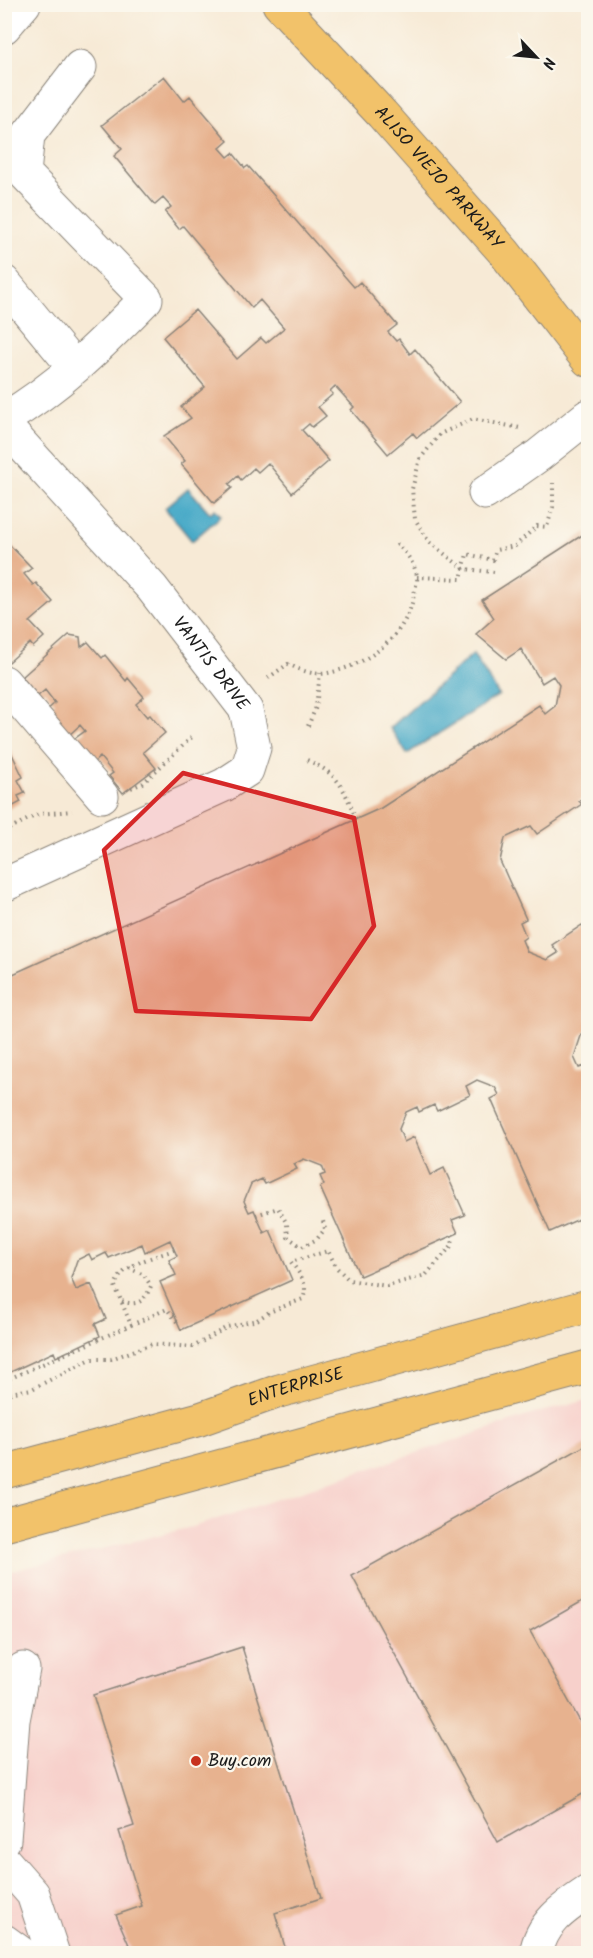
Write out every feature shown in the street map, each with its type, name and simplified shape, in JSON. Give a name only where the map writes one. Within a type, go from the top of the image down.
[{"type":"main road","name":"ALISO VIEJO PARKWAY","points":[[279,4],[382,114],[504,252],[588,360]]},
{"type":"main road","name":"ENTERPRISE","points":[[4,1472],[200,1419],[279,1390],[588,1306]]},
{"type":"main road","points":[[4,1524],[588,1367]]},
{"type":"street","points":[[4,27],[24,4]]},
{"type":"street","points":[[4,419],[29,404],[101,345],[146,299],[15,162],[28,135],[80,68]]},
{"type":"street","points":[[4,282],[74,367]]},
{"type":"street","points":[[485,493],[540,455],[588,416]]},
{"type":"street","name":"VANTIS DRIVE","points":[[4,425],[152,588],[246,710],[254,748],[248,770],[224,785],[4,885]]},
{"type":"street","points":[[4,682],[102,796]]},
{"type":"street","points":[[4,1840],[12,1720],[23,1669]]},
{"type":"street","points":[[4,1861],[33,1894],[53,1953]]},
{"type":"street","points":[[536,1953],[539,1936],[553,1919],[588,1892]]},
{"type":"street","points":[[4,1941],[22,1953]]},
{"type":"path","points":[[417,577],[462,579],[467,555],[493,560],[496,550],[515,546],[537,526],[547,527],[553,507],[553,479]]},
{"type":"path","points":[[268,678],[288,664],[303,672],[320,674],[362,662],[394,638],[412,606],[417,577],[409,556],[394,542]]},
{"type":"path","points":[[308,726],[316,707],[320,674]]},
{"type":"path","points":[[307,760],[328,769],[340,782],[356,819]]},
{"type":"path","points":[[256,1215],[278,1208],[287,1224],[288,1237],[302,1247],[316,1239],[325,1228],[322,1217]]},
{"type":"path","points":[[4,1394],[32,1389],[91,1359],[111,1359],[152,1344],[193,1347],[227,1326],[256,1320],[268,1312],[303,1299],[306,1292],[304,1279],[291,1262],[328,1251],[337,1268],[349,1280],[387,1286],[426,1275],[453,1244],[451,1236]]},
{"type":"path","points":[[131,1325],[115,1286],[118,1276],[129,1268],[174,1250]]},
{"type":"path","points":[[121,1301],[130,1304],[139,1303],[147,1297],[151,1286],[144,1275],[129,1268]]},
{"type":"path","points":[[289,1272],[296,1268]]},
{"type":"path","points":[[4,1381],[167,1310],[177,1322]]},
{"type":"highlighted area","points":[[183,773],[354,818],[374,926],[311,1019],[136,1011],[104,850]]},
{"type":"shaded area","points":[[588,1400],[588,1953],[5,1953],[4,1573],[196,1526],[537,1413]]},
{"type":"water","points":[[188,488],[210,513],[215,509],[221,516],[192,541],[165,508]]},
{"type":"water","points":[[473,654],[499,695],[407,754],[390,728]]},
{"type":"building","points":[[164,76],[184,101],[190,96],[228,141],[220,148],[228,157],[233,153],[245,168],[248,166],[354,287],[360,282],[397,325],[388,332],[396,341],[399,339],[410,354],[415,349],[460,402],[417,438],[413,433],[388,454],[351,410],[354,407],[335,386],[330,391],[333,394],[318,407],[326,416],[312,427],[309,424],[302,430],[329,461],[292,493],[268,463],[258,472],[254,468],[241,480],[238,476],[229,484],[232,488],[214,503],[181,464],[185,461],[164,436],[191,418],[181,407],[205,387],[163,337],[195,310],[237,359],[261,338],[266,343],[284,328],[260,300],[252,308],[183,226],[179,229],[165,212],[171,207],[163,198],[155,205],[114,156],[122,149],[102,125]]},
{"type":"building","points":[[587,532],[588,795],[579,801],[582,804],[537,834],[531,826],[505,838],[500,861],[526,919],[520,922],[526,937],[522,940],[527,952],[547,960],[558,953],[552,945],[582,925],[586,930],[588,928],[588,1030],[581,1036],[574,1057],[579,1068],[588,1065],[588,1215],[550,1232],[491,1099],[499,1095],[495,1087],[477,1080],[466,1086],[470,1095],[437,1111],[434,1105],[419,1112],[417,1107],[406,1112],[399,1129],[404,1142],[414,1137],[430,1175],[444,1168],[465,1215],[452,1220],[458,1233],[360,1276],[320,1187],[324,1185],[320,1176],[325,1174],[322,1166],[304,1159],[294,1164],[297,1169],[265,1184],[262,1179],[251,1184],[244,1201],[249,1212],[254,1210],[264,1233],[270,1230],[292,1280],[181,1330],[160,1282],[176,1275],[169,1260],[177,1256],[170,1240],[145,1252],[142,1244],[109,1258],[106,1253],[92,1260],[89,1254],[77,1260],[71,1278],[76,1290],[91,1284],[106,1319],[95,1324],[100,1336],[56,1357],[54,1352],[4,1375],[4,978],[381,808],[539,705],[545,714],[555,706],[559,685],[553,676],[542,683],[521,649],[506,659],[476,634],[494,618],[482,600]]},
{"type":"building","points":[[4,539],[32,568],[24,574],[33,585],[36,583],[53,602],[30,622],[44,637],[33,647],[30,643],[9,662],[4,657]]},
{"type":"building","points":[[69,635],[80,637],[81,647],[88,642],[102,658],[105,655],[126,681],[128,678],[144,697],[136,704],[147,717],[150,715],[165,733],[143,752],[156,768],[123,793],[109,776],[113,773],[100,757],[89,766],[70,742],[85,731],[80,725],[67,737],[46,711],[55,703],[45,690],[38,696],[22,677]]},
{"type":"building","points":[[10,750],[23,777],[18,780],[25,793],[18,796],[21,802],[4,811],[4,753]]},
{"type":"building","points":[[588,1444],[588,1598],[530,1631],[588,1736],[588,1791],[498,1842],[352,1576]]},
{"type":"building","name":"Buy.com","points":[[242,1647],[321,1898],[275,1913],[287,1954],[133,1954],[116,1915],[142,1906],[119,1831],[134,1826],[93,1695]]},
{"type":"place","name":"Buy.com","points":[[196,1761]]}]
